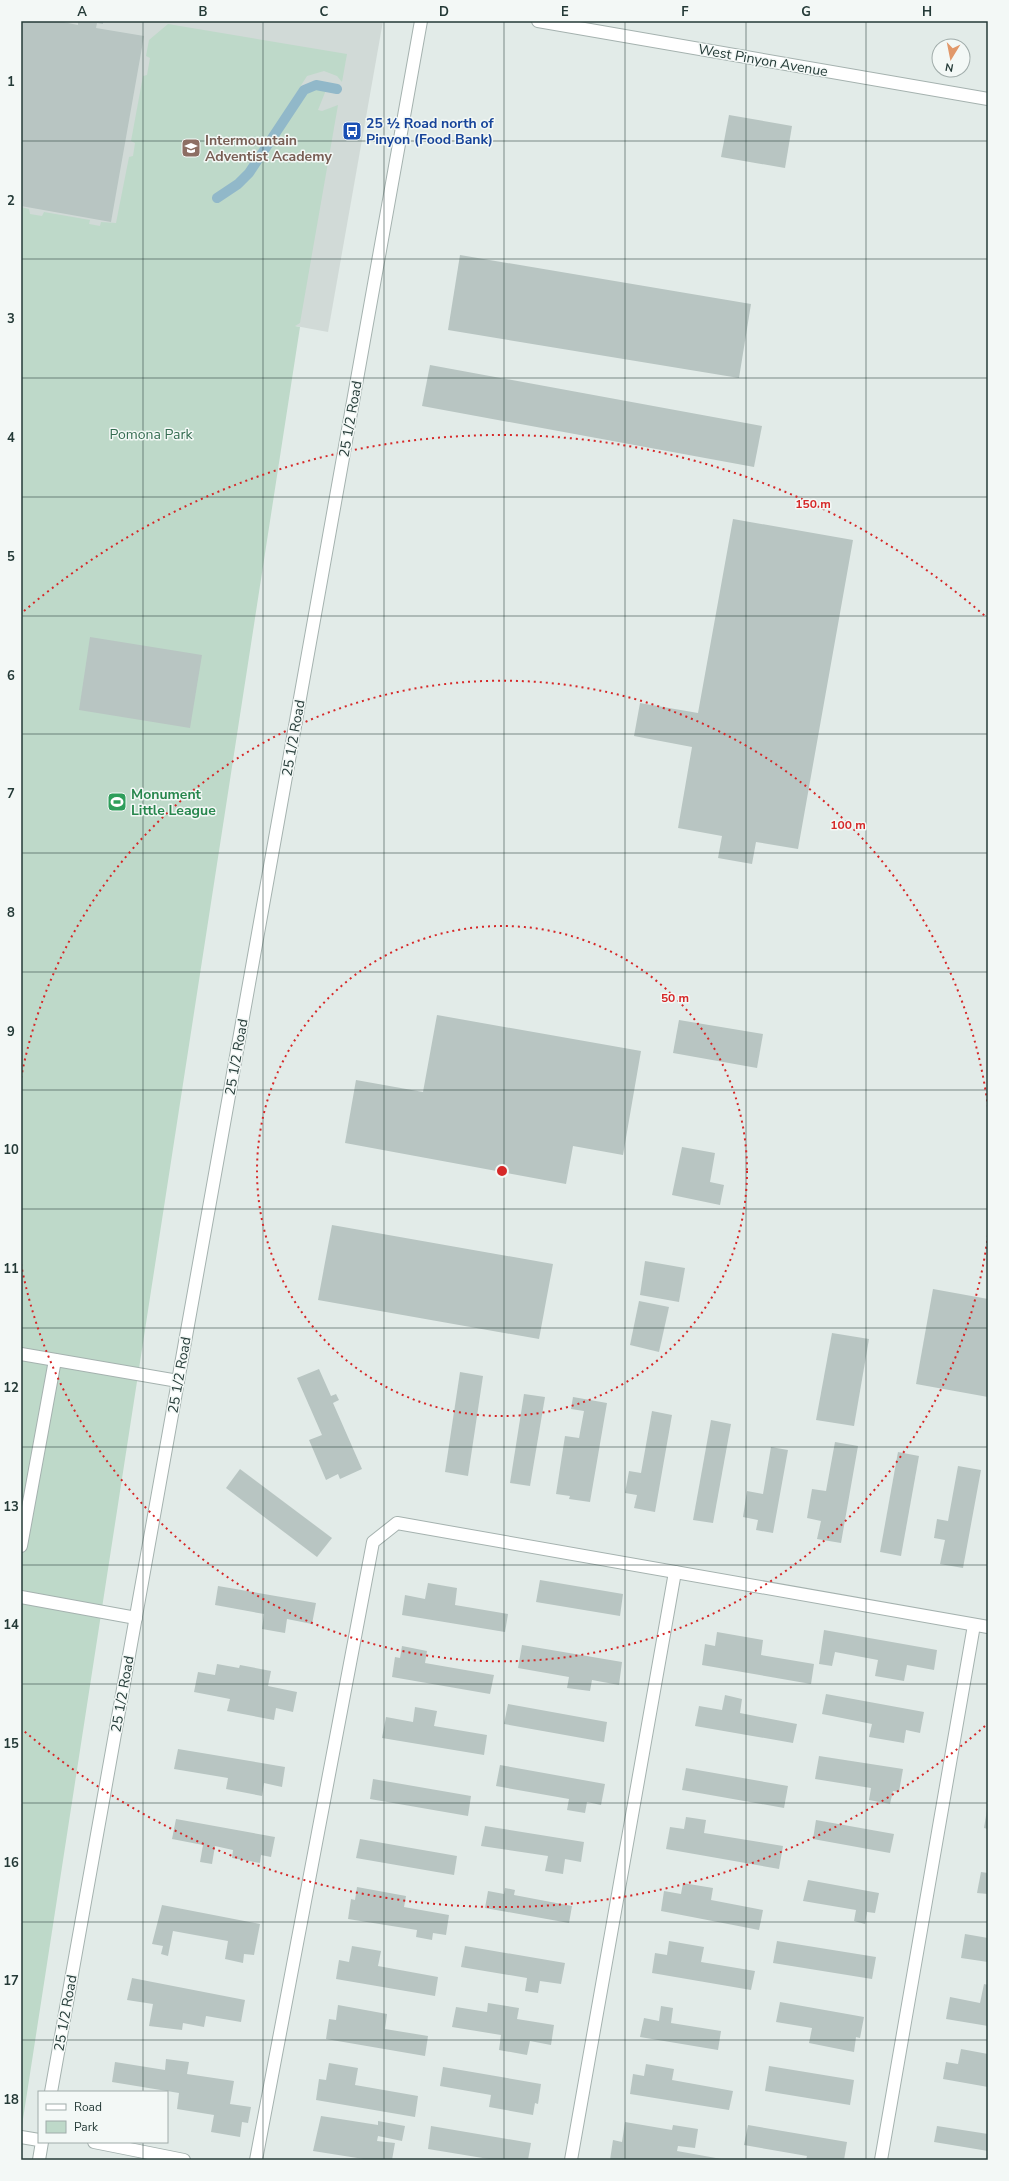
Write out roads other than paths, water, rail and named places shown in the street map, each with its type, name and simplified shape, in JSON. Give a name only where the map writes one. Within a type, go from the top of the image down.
[{"type":"street","name":"25 1/2 Road","points":[[51,2091],[421,21]]},
{"type":"street","name":"West Pinyon Avenue","points":[[538,21],[988,99]]},
{"type":"street","points":[[21,1354],[178,1381]]},
{"type":"street","points":[[21,1546],[55,1360]]},
{"type":"street","points":[[256,2160],[373,1542],[397,1523],[988,1627]]},
{"type":"street","points":[[570,2160],[675,1572]]},
{"type":"street","points":[[21,1598],[136,1618]]},
{"type":"street","points":[[880,2160],[974,1625]]},
{"type":"street","points":[[21,2138],[38,2140]]},
{"type":"street","points":[[39,2160],[42,2143]]},
{"type":"street","points":[[99,2143],[184,2160]]},
{"type":"waterway","points":[[217,198],[238,184],[249,173],[304,90],[316,85],[337,89]]},
{"type":"place","name":"25 ½ Road north of Pinyon (Food Bank)","points":[[352,131]]},
{"type":"place","name":"Intermountain Adventist Academy","points":[[191,148]]},
{"type":"place","name":"Monument Little League","points":[[117,802]]},
{"type":"park label","name":"Pomona Park","points":[[151,434]]}]
